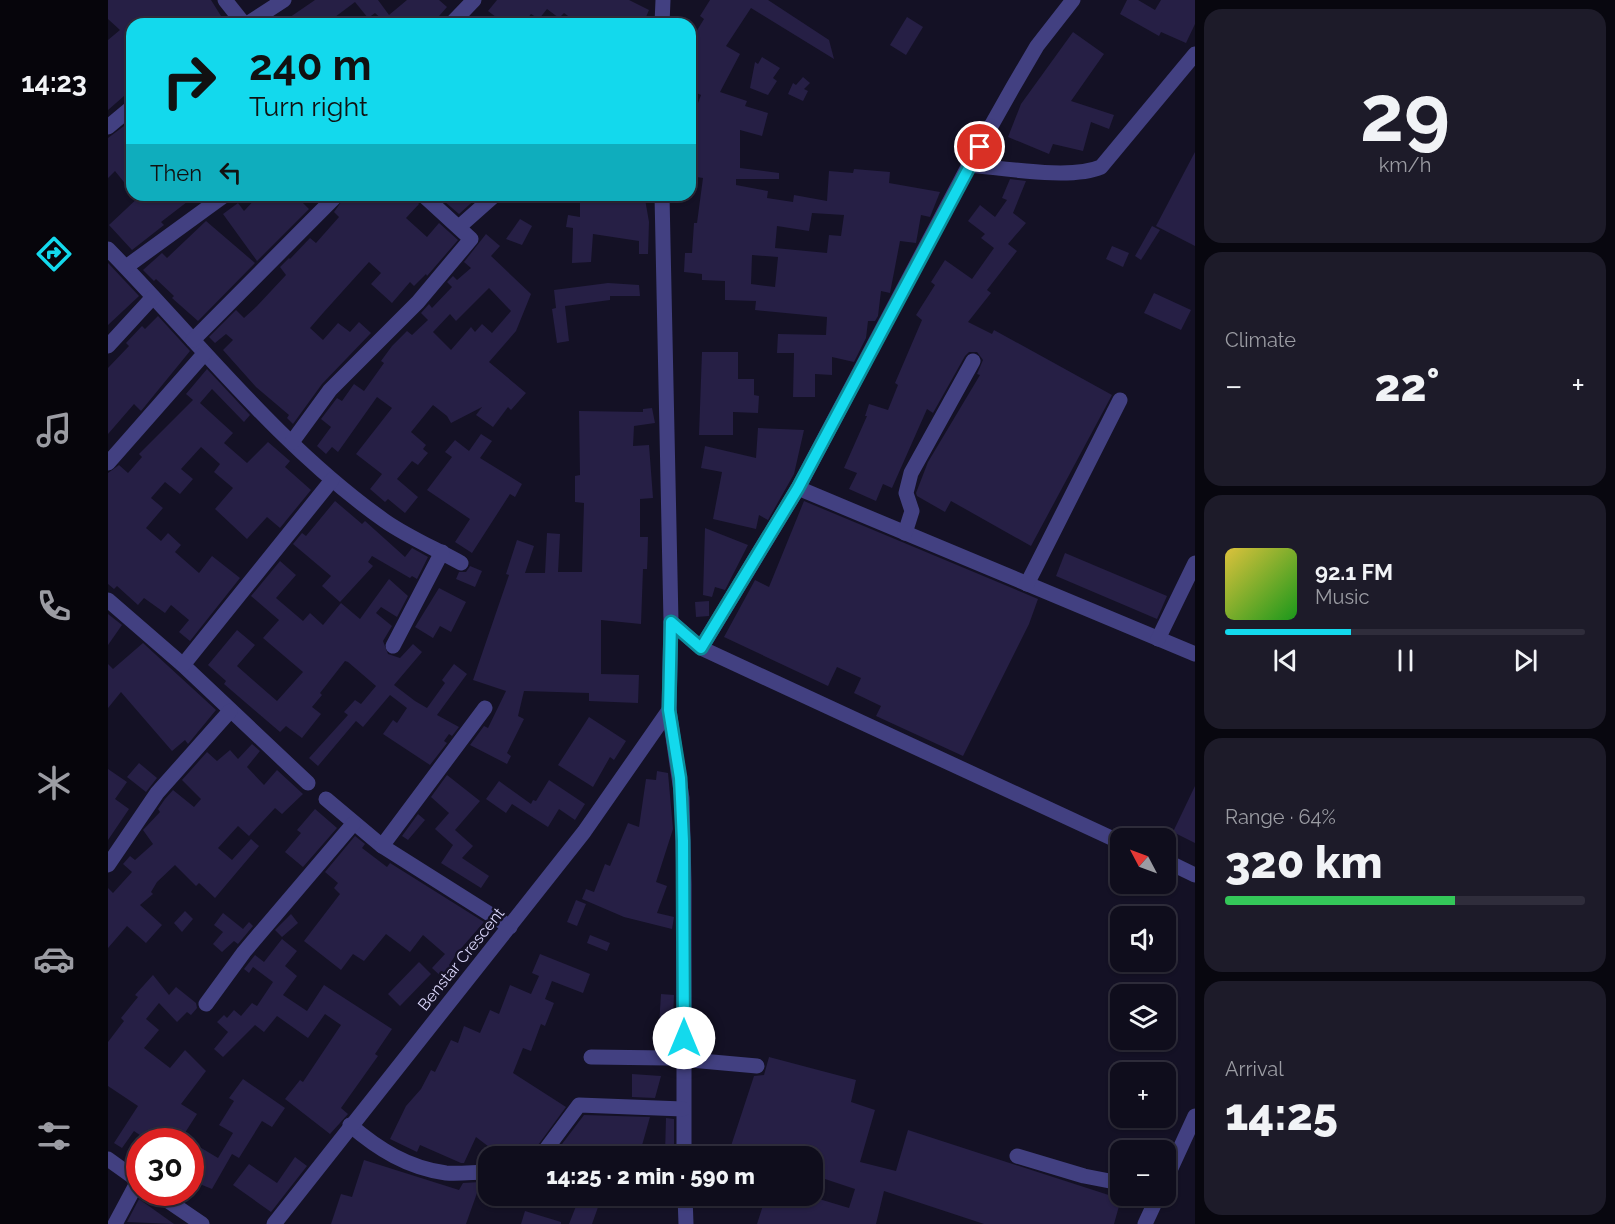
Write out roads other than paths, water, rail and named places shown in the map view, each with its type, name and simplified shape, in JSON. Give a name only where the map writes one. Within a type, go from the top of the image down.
[{"type":"street","points":[[225,0],[241,18]]},
{"type":"street","points":[[256,18],[284,0]]},
{"type":"street","points":[[457,18],[474,0]]},
{"type":"street","points":[[662,18],[663,0]]},
{"type":"street","points":[[701,648],[798,488],[969,165],[1037,46],[1072,0]]},
{"type":"street","points":[[969,165],[1069,173],[1090,172],[1101,167],[1195,54]]},
{"type":"street","points":[[108,127],[126,112]]},
{"type":"street","points":[[126,267],[217,201]]},
{"type":"street","points":[[193,340],[331,201]]},
{"type":"street","points":[[292,442],[330,390],[418,302],[468,244],[470,237],[430,201]]},
{"type":"street","points":[[459,227],[475,216],[489,201]]},
{"type":"street","points":[[662,201],[671,622],[669,710],[682,798],[684,1146]]},
{"type":"street","points":[[108,249],[204,354],[332,480],[387,523],[461,563]]},
{"type":"street","points":[[108,346],[153,297]]},
{"type":"street","points":[[108,463],[204,354]]},
{"type":"street","points":[[905,533],[912,511],[906,493],[911,473],[973,361]]},
{"type":"street","points":[[1027,584],[1120,400]]},
{"type":"street","points":[[183,665],[332,480]]},
{"type":"street","points":[[798,488],[1195,654]]},
{"type":"street","points":[[393,646],[442,552]]},
{"type":"street","points":[[1158,639],[1195,563]]},
{"type":"street","points":[[108,600],[183,665],[308,783]]},
{"type":"street","points":[[671,622],[701,648],[1110,837]]},
{"type":"street","points":[[382,846],[484,708]]},
{"type":"street","name":"Benstar Crescent","points":[[274,1224],[350,1125],[585,832],[669,710]]},
{"type":"street","points":[[108,865],[157,793],[230,711]]},
{"type":"street","points":[[326,799],[382,846],[510,927]]},
{"type":"street","points":[[206,1004],[244,951],[353,824]]},
{"type":"street","points":[[1176,866],[1195,875]]},
{"type":"street","points":[[591,1056],[757,1066]]},
{"type":"street","points":[[548,1146],[579,1105],[683,1109]]},
{"type":"street","points":[[1176,1157],[1195,1116]]},
{"type":"street","points":[[350,1125],[380,1149],[413,1165],[448,1173],[478,1173]]},
{"type":"street","points":[[1017,1156],[1084,1176],[1110,1181]]},
{"type":"street","points":[[108,1159],[126,1172]]},
{"type":"street","points":[[115,1224],[126,1205]]},
{"type":"street","points":[[176,1206],[202,1224]]},
{"type":"street","points":[[685,1206],[686,1224]]},
{"type":"street","points":[[1145,1224],[1153,1206]]}]
